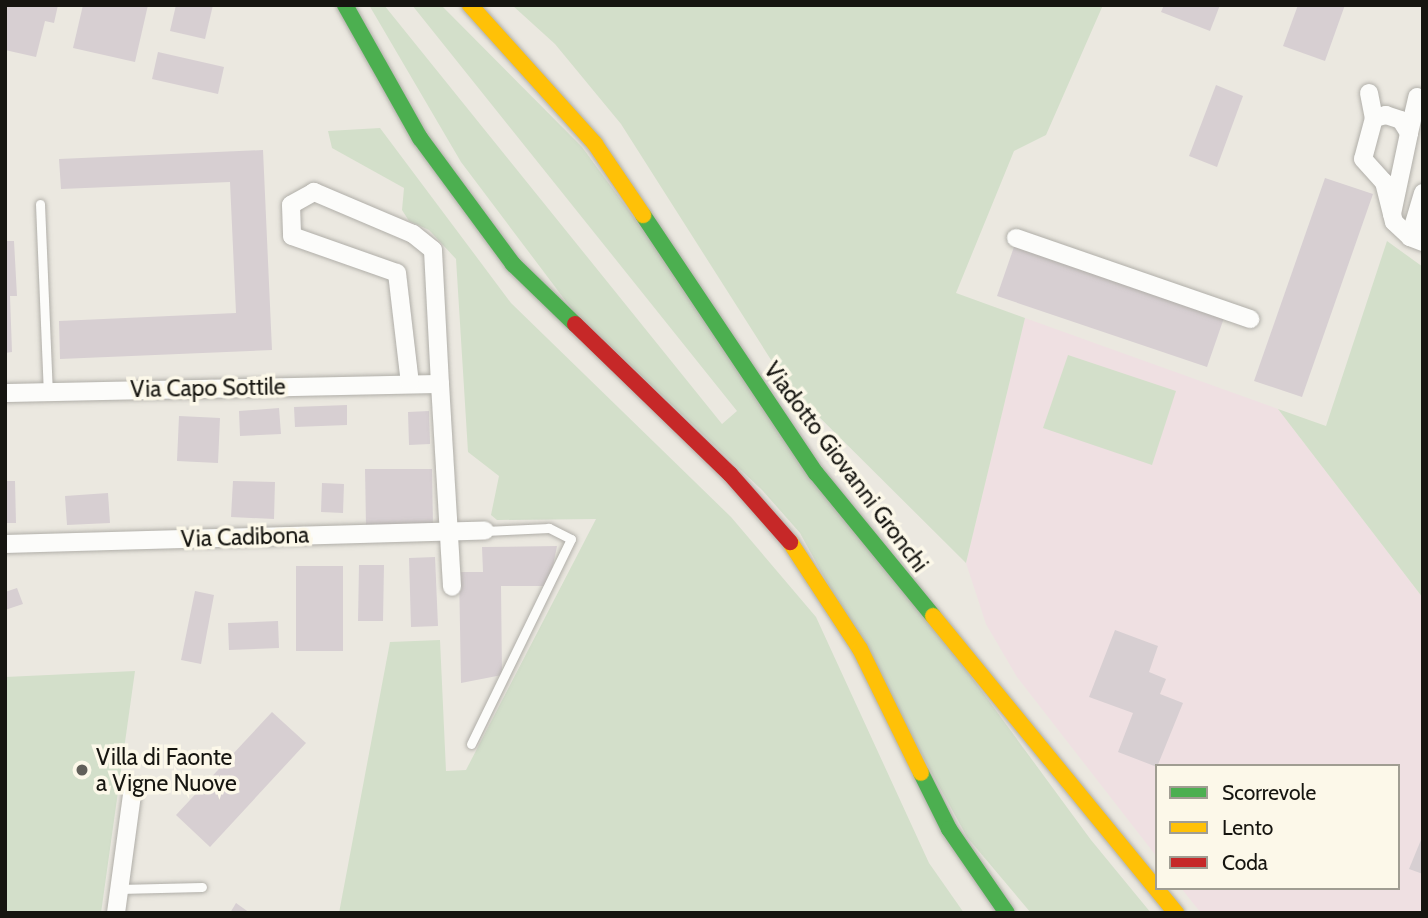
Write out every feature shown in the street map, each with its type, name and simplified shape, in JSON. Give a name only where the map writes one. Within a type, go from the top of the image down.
[{"type":"main road","points":[[347,5],[380,71],[448,179],[513,264],[730,474],[799,551],[853,637],[949,829],[1007,913]]},
{"type":"main road","name":"Viadotto Giovanni Gronchi","points":[[472,8],[595,144],[816,473],[1155,887]]},
{"type":"main road","name":"Viadotto Giovanni Gronchi","points":[[1157,890],[1173,909]]},
{"type":"street","points":[[1370,93],[1374,118],[1363,159],[1384,182],[1392,214],[1416,239]]},
{"type":"street","points":[[1392,214],[1417,97]]},
{"type":"street","points":[[1374,118],[1397,117],[1409,133]]},
{"type":"street","points":[[1416,239],[1423,193]]},
{"type":"street","points":[[410,383],[401,278],[385,265],[292,236],[288,215],[296,197],[324,194],[414,234],[433,250],[452,587]]},
{"type":"street","points":[[1016,238],[1250,319]]},
{"type":"street","name":"Via Capo Sottile","points":[[5,393],[440,384]]},
{"type":"street","name":"Via Cadibona","points":[[5,544],[485,531]]},
{"type":"street","points":[[116,913],[133,789]]},
{"type":"lane","points":[[40,204],[48,391]]},
{"type":"lane","points":[[471,744],[571,539],[549,528],[485,531]]},
{"type":"lane","points":[[119,890],[202,887]]},
{"type":"shaded area","points":[[1025,318],[1278,409],[1423,598],[1423,913],[1201,913],[1183,890],[1400,890],[1400,764],[1155,764],[1155,854],[1017,677],[986,624],[966,563]]},
{"type":"green space","points":[[369,5],[384,5],[722,424],[737,411],[412,5],[441,5],[582,147],[1091,840],[1151,913],[1031,913],[967,837],[800,533],[762,490],[574,312],[461,162]]},
{"type":"green space","points":[[512,5],[1103,5],[1046,135],[1014,151],[956,293],[1025,318],[966,563],[787,385],[621,124],[555,44]]},
{"type":"green space","points":[[380,128],[511,303],[731,517],[816,617],[929,863],[964,913],[339,913],[390,642],[440,640],[446,771],[466,770],[596,519],[497,520],[491,515],[499,476],[468,452],[456,259],[429,230],[409,221],[402,210],[404,188],[332,148],[328,131]]},
{"type":"green space","points":[[1387,241],[1423,267],[1423,598],[1278,409],[1326,426]]},
{"type":"green space","points":[[1068,355],[1176,391],[1152,465],[1043,428]]},
{"type":"green space","points":[[135,671],[101,913],[5,913],[5,677]]},
{"type":"building","points":[[5,5],[58,5],[54,23],[45,21],[36,57],[5,50]]},
{"type":"building","points":[[83,5],[148,5],[135,62],[73,48]]},
{"type":"building","points":[[176,5],[213,5],[205,39],[170,31]]},
{"type":"building","points":[[1164,5],[1220,5],[1210,31],[1161,12]]},
{"type":"building","points":[[1298,5],[1345,5],[1325,61],[1283,46]]},
{"type":"building","points":[[158,52],[224,67],[218,94],[152,79]]},
{"type":"building","points":[[1216,85],[1243,96],[1217,167],[1189,156]]},
{"type":"building","points":[[263,150],[272,350],[60,359],[59,321],[236,313],[230,182],[61,189],[59,159]]},
{"type":"building","points":[[1325,178],[1373,194],[1302,397],[1254,381]]},
{"type":"building","points":[[5,241],[14,241],[17,296],[10,296],[12,352],[5,353]]},
{"type":"building","points":[[1015,244],[1225,315],[1207,367],[997,296]]},
{"type":"building","points":[[347,405],[347,425],[295,427],[294,407]]},
{"type":"building","points":[[279,408],[281,434],[240,436],[239,411]]},
{"type":"building","points":[[429,411],[430,444],[409,445],[408,412]]},
{"type":"building","points":[[179,416],[220,418],[218,463],[177,461]]},
{"type":"building","points":[[365,469],[432,469],[433,525],[366,526]]},
{"type":"building","points":[[5,481],[15,481],[16,523],[5,523]]},
{"type":"building","points":[[233,481],[275,482],[274,519],[231,517]]},
{"type":"building","points":[[322,483],[344,484],[343,513],[321,512]]},
{"type":"building","points":[[108,493],[110,523],[67,525],[65,496]]},
{"type":"building","points":[[557,546],[549,586],[501,586],[502,675],[461,683],[459,572],[483,572],[482,547]]},
{"type":"building","points":[[435,557],[438,626],[411,627],[409,558]]},
{"type":"building","points":[[359,565],[384,565],[383,621],[358,621]]},
{"type":"building","points":[[296,566],[343,566],[343,651],[296,651]]},
{"type":"building","points":[[17,588],[23,604],[5,610],[5,592]]},
{"type":"building","points":[[195,591],[214,595],[201,664],[181,660]]},
{"type":"building","points":[[278,621],[279,648],[229,650],[228,623]]},
{"type":"building","points":[[1115,630],[1158,646],[1149,672],[1166,679],[1160,694],[1183,703],[1158,764],[1155,766],[1118,752],[1133,713],[1089,697]]},
{"type":"building","points":[[272,712],[306,743],[210,847],[176,815]]},
{"type":"building","points":[[1423,835],[1423,874],[1409,869]]},
{"type":"building","points":[[236,903],[250,913],[230,913]]},
{"type":"traffic: fast","points":[[345,5],[420,138],[513,264],[575,324]]},
{"type":"traffic: fast","points":[[643,215],[816,473],[933,616]]},
{"type":"traffic: fast","points":[[921,773],[949,829],[1007,913]]},
{"type":"traffic: slow","points":[[470,5],[595,144],[643,215]]},
{"type":"traffic: slow","points":[[790,542],[860,649],[921,773]]},
{"type":"traffic: slow","points":[[933,616],[1155,887]]},
{"type":"traffic: slow","points":[[1157,890],[1176,913]]},
{"type":"traffic: jam","points":[[575,324],[730,474],[790,542]]},
{"type":"place","name":"Villa di Faonte a Vigne Nuove","points":[[82,770]]}]
